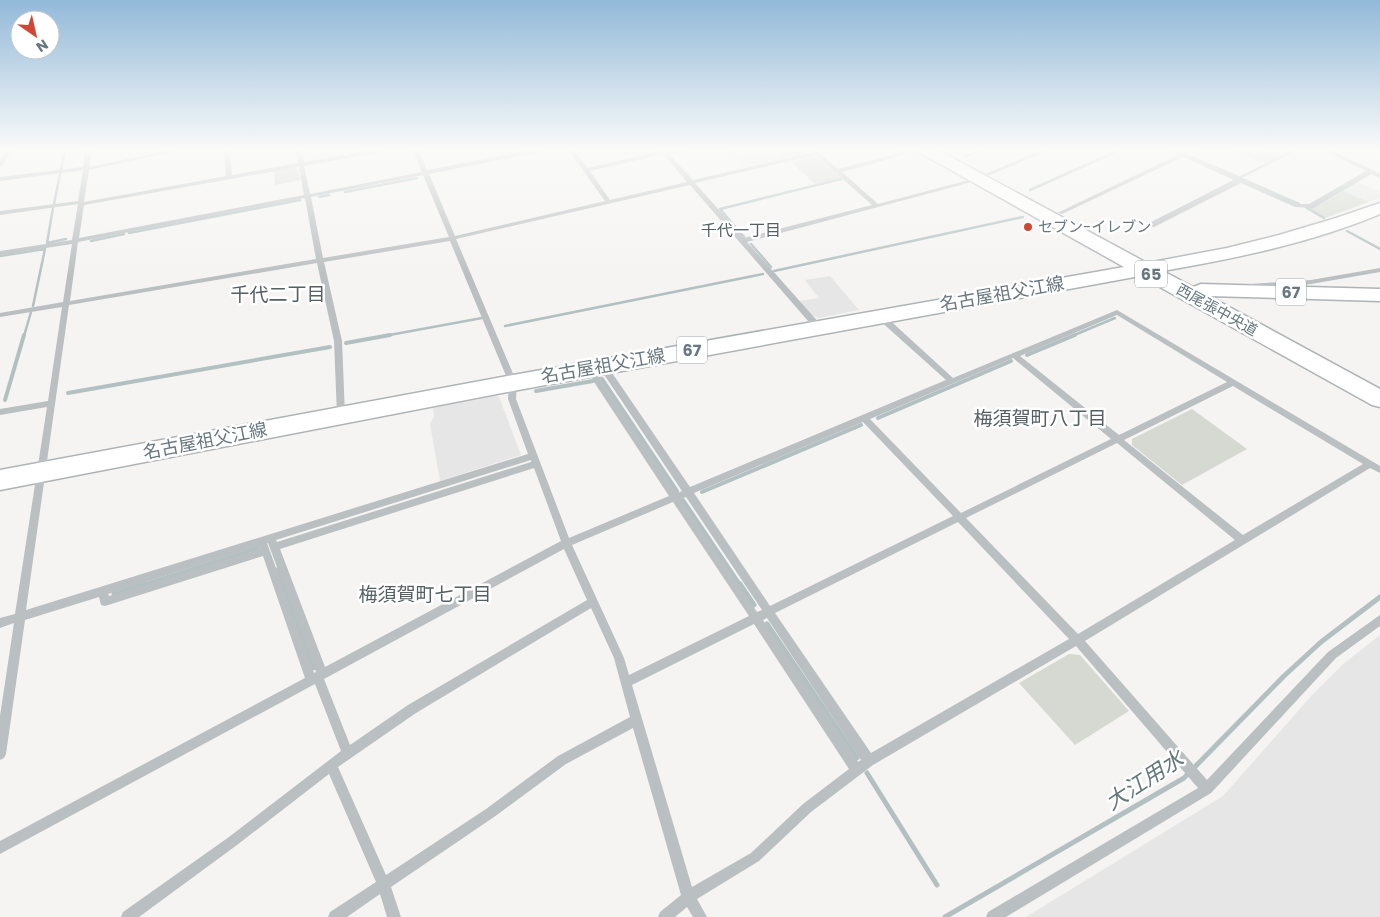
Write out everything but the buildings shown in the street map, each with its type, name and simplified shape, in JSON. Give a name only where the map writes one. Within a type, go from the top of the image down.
[{"type":"main road","name":"西尾張中央道","points":[[1009,191],[1380,399]]},
{"type":"main road","name":"西尾張中央道","points":[[1013,191],[1060,213],[1149,268],[1201,290],[1380,388]]},
{"type":"main road","name":"名古屋祖父江線","points":[[0,480],[513,382],[1227,254],[1337,224],[1380,208]]},
{"type":"main road","name":"67","points":[[1201,290],[1380,295]]},
{"type":"street","points":[[0,754],[83,191]]},
{"type":"street","points":[[0,213],[81,203],[150,191]]},
{"type":"street","points":[[307,191],[338,341],[341,415]]},
{"type":"street","points":[[0,253],[76,241],[335,191]]},
{"type":"street","points":[[434,191],[513,382],[512,399],[566,543],[619,658],[688,896],[700,917]]},
{"type":"street","points":[[601,191],[609,202]]},
{"type":"street","points":[[0,315],[454,238],[655,191]]},
{"type":"street","points":[[699,191],[818,327]]},
{"type":"street","points":[[861,191],[878,206]]},
{"type":"street","points":[[742,241],[934,191]]},
{"type":"street","points":[[1060,213],[1107,191]]},
{"type":"street","points":[[1152,226],[1222,191]]},
{"type":"street","points":[[1263,191],[1297,206],[1310,206],[1336,191]]},
{"type":"street","points":[[1255,292],[1250,286],[1311,282],[1380,270]]},
{"type":"street","points":[[0,848],[566,543],[1117,312],[1380,470]]},
{"type":"street","points":[[880,316],[952,381]]},
{"type":"street","points":[[1014,355],[1242,540]]},
{"type":"street","points":[[857,770],[596,379],[603,366],[869,761]]},
{"type":"street","points":[[626,682],[1234,382]]},
{"type":"street","points":[[0,412],[52,403]]},
{"type":"street","points":[[0,404],[2,404],[0,408]]},
{"type":"street","points":[[864,418],[1077,640],[1207,789]]},
{"type":"street","points":[[0,622],[102,590],[105,602],[268,544],[535,460]]},
{"type":"street","points":[[665,917],[688,896],[755,856],[807,808],[869,761],[1077,640],[1370,464]]},
{"type":"street","points":[[268,544],[317,677],[348,753]]},
{"type":"street","points":[[128,917],[233,841],[348,753],[412,709],[593,602]]},
{"type":"street","points":[[994,917],[1207,789],[1332,655],[1380,620]]},
{"type":"street","points":[[336,917],[490,813],[562,760],[637,720]]},
{"type":"street","points":[[332,765],[384,885],[394,917]]},
{"type":"shaded area","points":[[1343,191],[1377,191],[1380,192],[1380,198],[1369,202]]},
{"type":"shaded area","points":[[1343,191],[1369,202],[1325,218],[1308,209],[1314,208]]},
{"type":"shaded area","points":[[830,276],[859,310],[819,318],[811,315],[799,301],[819,298],[805,280]]},
{"type":"shaded area","points":[[495,396],[499,397],[521,455],[440,481],[430,424],[434,416],[433,408]]},
{"type":"shaded area","points":[[1192,409],[1247,449],[1182,485],[1132,445],[1132,439]]},
{"type":"shaded area","points":[[1380,635],[1380,917],[1026,917],[1223,796],[1313,694],[1342,665]]},
{"type":"shaded area","points":[[1069,654],[1080,655],[1129,711],[1075,745],[1019,683]]},
{"type":"waterway","points":[[54,204],[57,191]]},
{"type":"waterway","points":[[345,192],[351,191]]},
{"type":"waterway","points":[[744,237],[720,209],[793,191]]},
{"type":"waterway","points":[[1146,226],[1215,191]]},
{"type":"waterway","points":[[1269,191],[1299,204]]},
{"type":"waterway","points":[[1324,218],[1307,208],[1313,207],[1341,191]]},
{"type":"waterway","points":[[319,197],[329,195]]},
{"type":"waterway","points":[[129,233],[300,200]]},
{"type":"waterway","points":[[53,208],[47,243],[66,239]]},
{"type":"waterway","points":[[774,271],[1023,217]]},
{"type":"waterway","points":[[1347,231],[1380,249]]},
{"type":"waterway","points":[[91,241],[124,234]]},
{"type":"waterway","points":[[751,244],[771,267]]},
{"type":"waterway","points":[[0,256],[45,249],[33,306]]},
{"type":"waterway","points":[[505,326],[763,274]]},
{"type":"waterway","points":[[24,336],[31,312]]},
{"type":"waterway","points":[[384,336],[482,318]]},
{"type":"waterway","points":[[1072,336],[1115,318]]},
{"type":"waterway","points":[[5,400],[24,335]]},
{"type":"waterway","points":[[346,343],[390,335]]},
{"type":"waterway","points":[[1027,355],[1075,335]]},
{"type":"waterway","points":[[68,393],[330,347]]},
{"type":"waterway","points":[[878,418],[1011,361]]},
{"type":"waterway","points":[[602,379],[677,491]]},
{"type":"waterway","points":[[536,391],[593,381]]},
{"type":"waterway","points":[[702,492],[861,425]]},
{"type":"waterway","points":[[683,500],[741,586]]},
{"type":"waterway","points":[[140,586],[258,548]]},
{"type":"waterway","points":[[278,569],[284,586]]},
{"type":"waterway","points":[[114,594],[144,584]]},
{"type":"waterway","points":[[283,584],[313,668]]},
{"type":"waterway","points":[[740,584],[754,605]]},
{"type":"waterway","name":"大江用水","points":[[945,917],[1184,778],[1284,676],[1321,642],[1380,597]]},
{"type":"waterway","points":[[767,624],[857,758]]},
{"type":"waterway","points":[[867,773],[937,885]]},
{"type":"place","name":"セブン-イレブン","points":[[1028,227]]},
{"type":"district","name":"千代一丁目","points":[[741,230]]},
{"type":"district","name":"千代二丁目","points":[[278,294]]},
{"type":"district","name":"梅須賀町八丁目","points":[[1040,418]]},
{"type":"district","name":"梅須賀町七丁目","points":[[425,594]]}]
